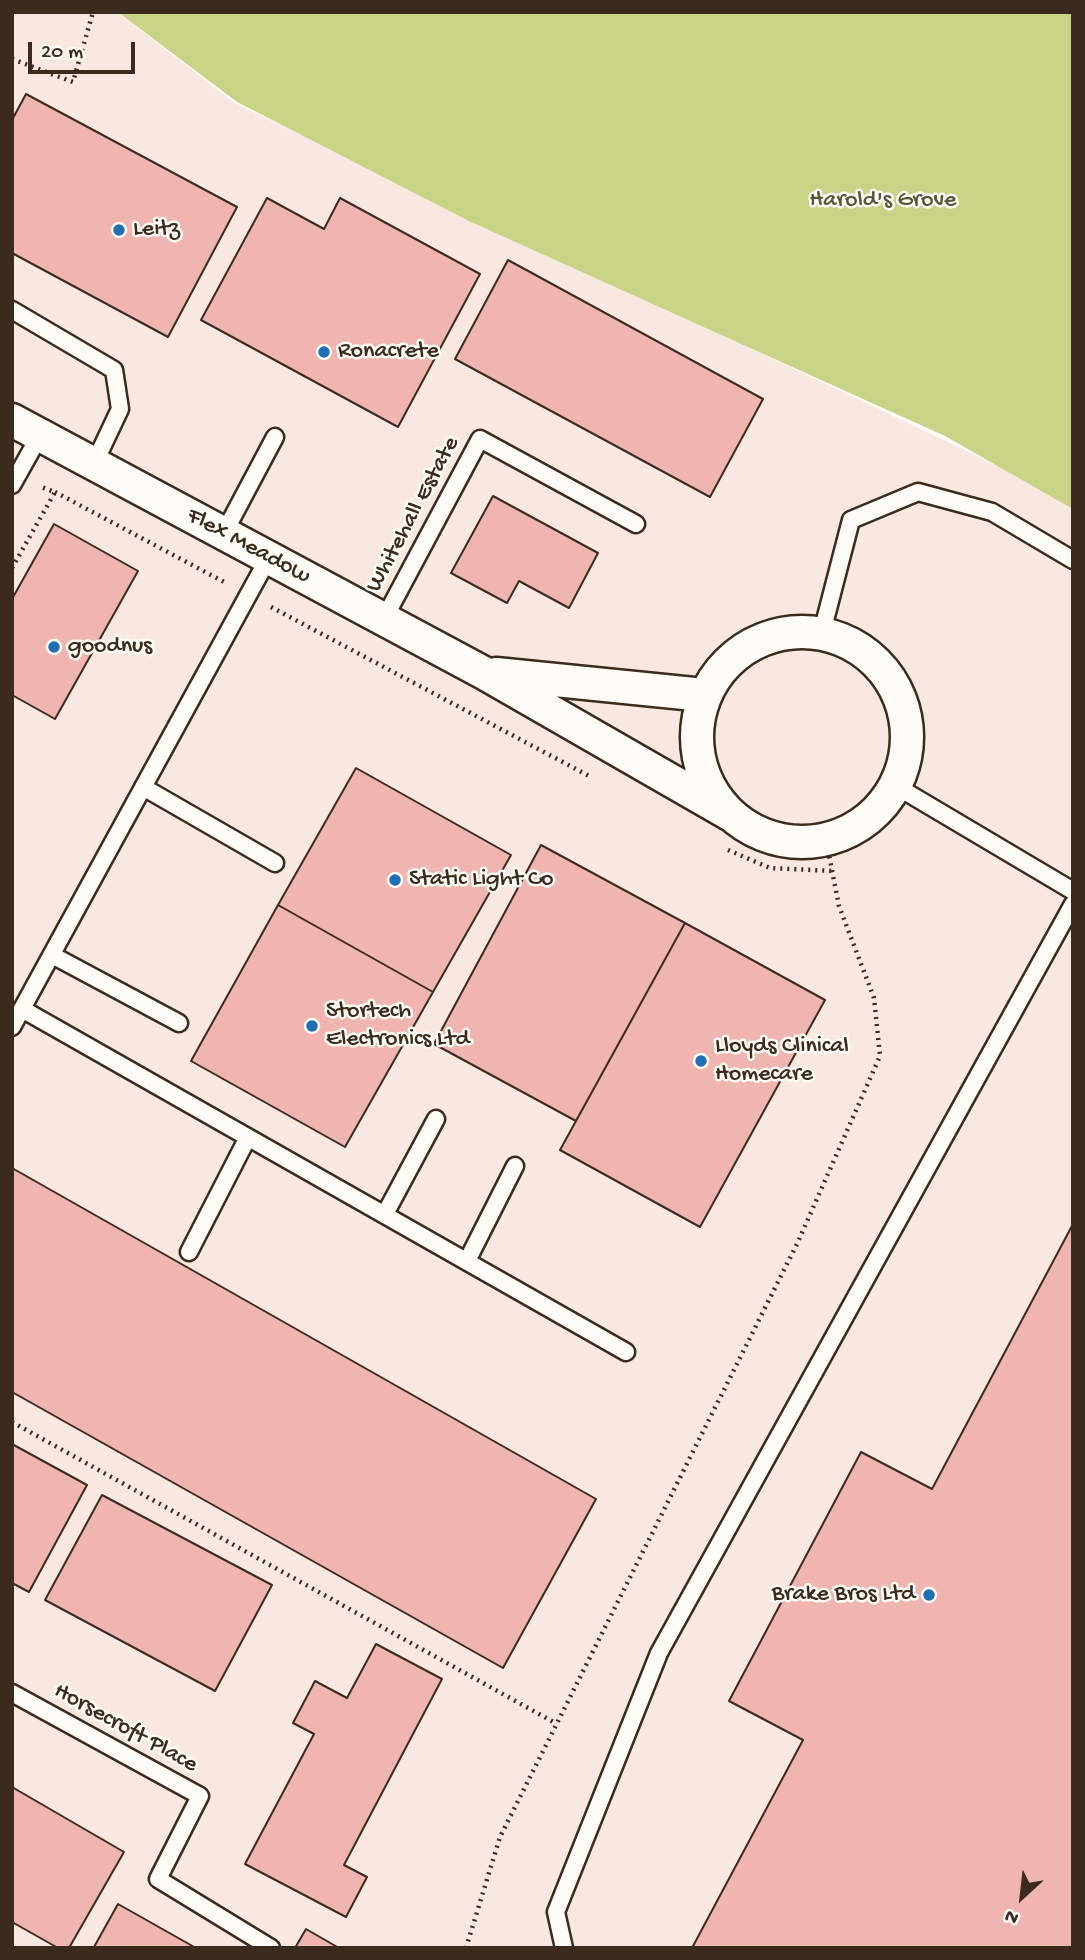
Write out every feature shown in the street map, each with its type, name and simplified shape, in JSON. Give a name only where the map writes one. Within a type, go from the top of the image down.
[{"type":"street","name":"Flex Meadow","points":[[12,420],[484,673],[760,834],[792,842],[826,840],[854,829],[870,817],[896,786],[907,755],[907,722],[898,691],[879,664],[853,643],[822,632],[787,632],[752,643],[724,665],[704,695],[696,727],[698,759],[710,790],[731,815]]},
{"type":"street","name":"Flex Meadow","points":[[484,673],[704,695]]},
{"type":"lane","points":[[12,310],[114,370],[120,409],[94,464]]},
{"type":"lane","points":[[15,481],[40,435]]},
{"type":"lane","points":[[224,533],[275,437]]},
{"type":"lane","name":"Whitehall Estate","points":[[384,619],[480,439],[636,524]]},
{"type":"lane","points":[[822,632],[850,520],[918,492],[992,512],[1073,560]]},
{"type":"lane","points":[[12,1027],[269,557]]},
{"type":"lane","points":[[896,786],[1073,891]]},
{"type":"lane","points":[[144,787],[275,863]]},
{"type":"lane","points":[[564,1948],[556,1912],[659,1653],[1073,904]]},
{"type":"lane","points":[[52,955],[179,1023]]},
{"type":"lane","points":[[22,1009],[626,1352]]},
{"type":"lane","points":[[384,1214],[436,1119]]},
{"type":"lane","points":[[189,1252],[248,1137]]},
{"type":"lane","points":[[467,1261],[515,1166]]},
{"type":"lane","name":"Horsecroft Place","points":[[12,1693],[200,1796],[158,1879],[271,1948]]},
{"type":"path","points":[[12,59],[73,82],[93,12]]},
{"type":"path","points":[[15,481],[55,492],[599,781]]},
{"type":"path","points":[[12,568],[55,492]]},
{"type":"path","points":[[466,1948],[499,1837],[797,1244],[880,1056],[874,998],[839,906],[826,840]]},
{"type":"path","points":[[720,845],[770,868],[832,871]]},
{"type":"path","points":[[12,1422],[557,1724]]},
{"type":"shaded area","points":[[12,12],[118,12],[234,103],[1051,491],[1073,496],[1073,1948],[12,1948]]},
{"type":"green space","name":"Harold's Grove","points":[[118,12],[1073,12],[1073,509],[945,436],[469,221],[237,102]]},
{"type":"building","name":"Leitz","points":[[26,94],[237,207],[168,337],[12,253],[12,120]]},
{"type":"building","points":[[267,198],[324,229],[340,198],[480,274],[398,427],[201,320]]},
{"type":"building","points":[[508,260],[763,399],[710,497],[455,359]]},
{"type":"building","points":[[493,496],[598,553],[569,608],[519,581],[507,603],[451,573]]},
{"type":"building","name":"goodnus","points":[[54,524],[138,571],[55,719],[12,695],[12,599]]},
{"type":"building","name":"Static Light Co","points":[[356,768],[511,855],[433,992],[278,905]]},
{"type":"building","points":[[541,845],[685,923],[576,1121],[434,1044]]},
{"type":"building","name":"Stortech Electronics Ltd","points":[[278,905],[433,992],[345,1147],[191,1061]]},
{"type":"building","name":"Lloyds Clinical Homecare","points":[[685,923],[825,1000],[700,1227],[560,1150]]},
{"type":"building","points":[[12,1168],[596,1499],[503,1668],[12,1392]]},
{"type":"building","name":"Brake Bros Ltd","points":[[1073,1224],[1073,1948],[692,1948],[803,1740],[729,1701],[861,1452],[932,1489]]},
{"type":"building","points":[[12,1444],[87,1485],[29,1592],[12,1583]]},
{"type":"building","points":[[102,1495],[272,1585],[215,1691],[45,1600]]},
{"type":"building","points":[[376,1644],[442,1679],[344,1865],[367,1877],[346,1917],[245,1864],[314,1734],[293,1723],[315,1681],[347,1698]]},
{"type":"building","points":[[12,1787],[124,1852],[69,1948],[58,1948],[12,1922]]},
{"type":"building","points":[[118,1904],[196,1948],[94,1947]]},
{"type":"building","points":[[306,1929],[339,1948],[295,1948]]},
{"type":"place","name":"Leitz","points":[[119,230]]},
{"type":"place","name":"Ronacrete","points":[[324,352]]},
{"type":"place","name":"goodnus","points":[[54,647]]},
{"type":"place","name":"Static Light Co","points":[[395,880]]},
{"type":"place","name":"Stortech Electronics Ltd","points":[[312,1026]]},
{"type":"place","name":"Lloyds Clinical Homecare","points":[[701,1061]]},
{"type":"place","name":"Brake Bros Ltd","points":[[929,1595]]}]
